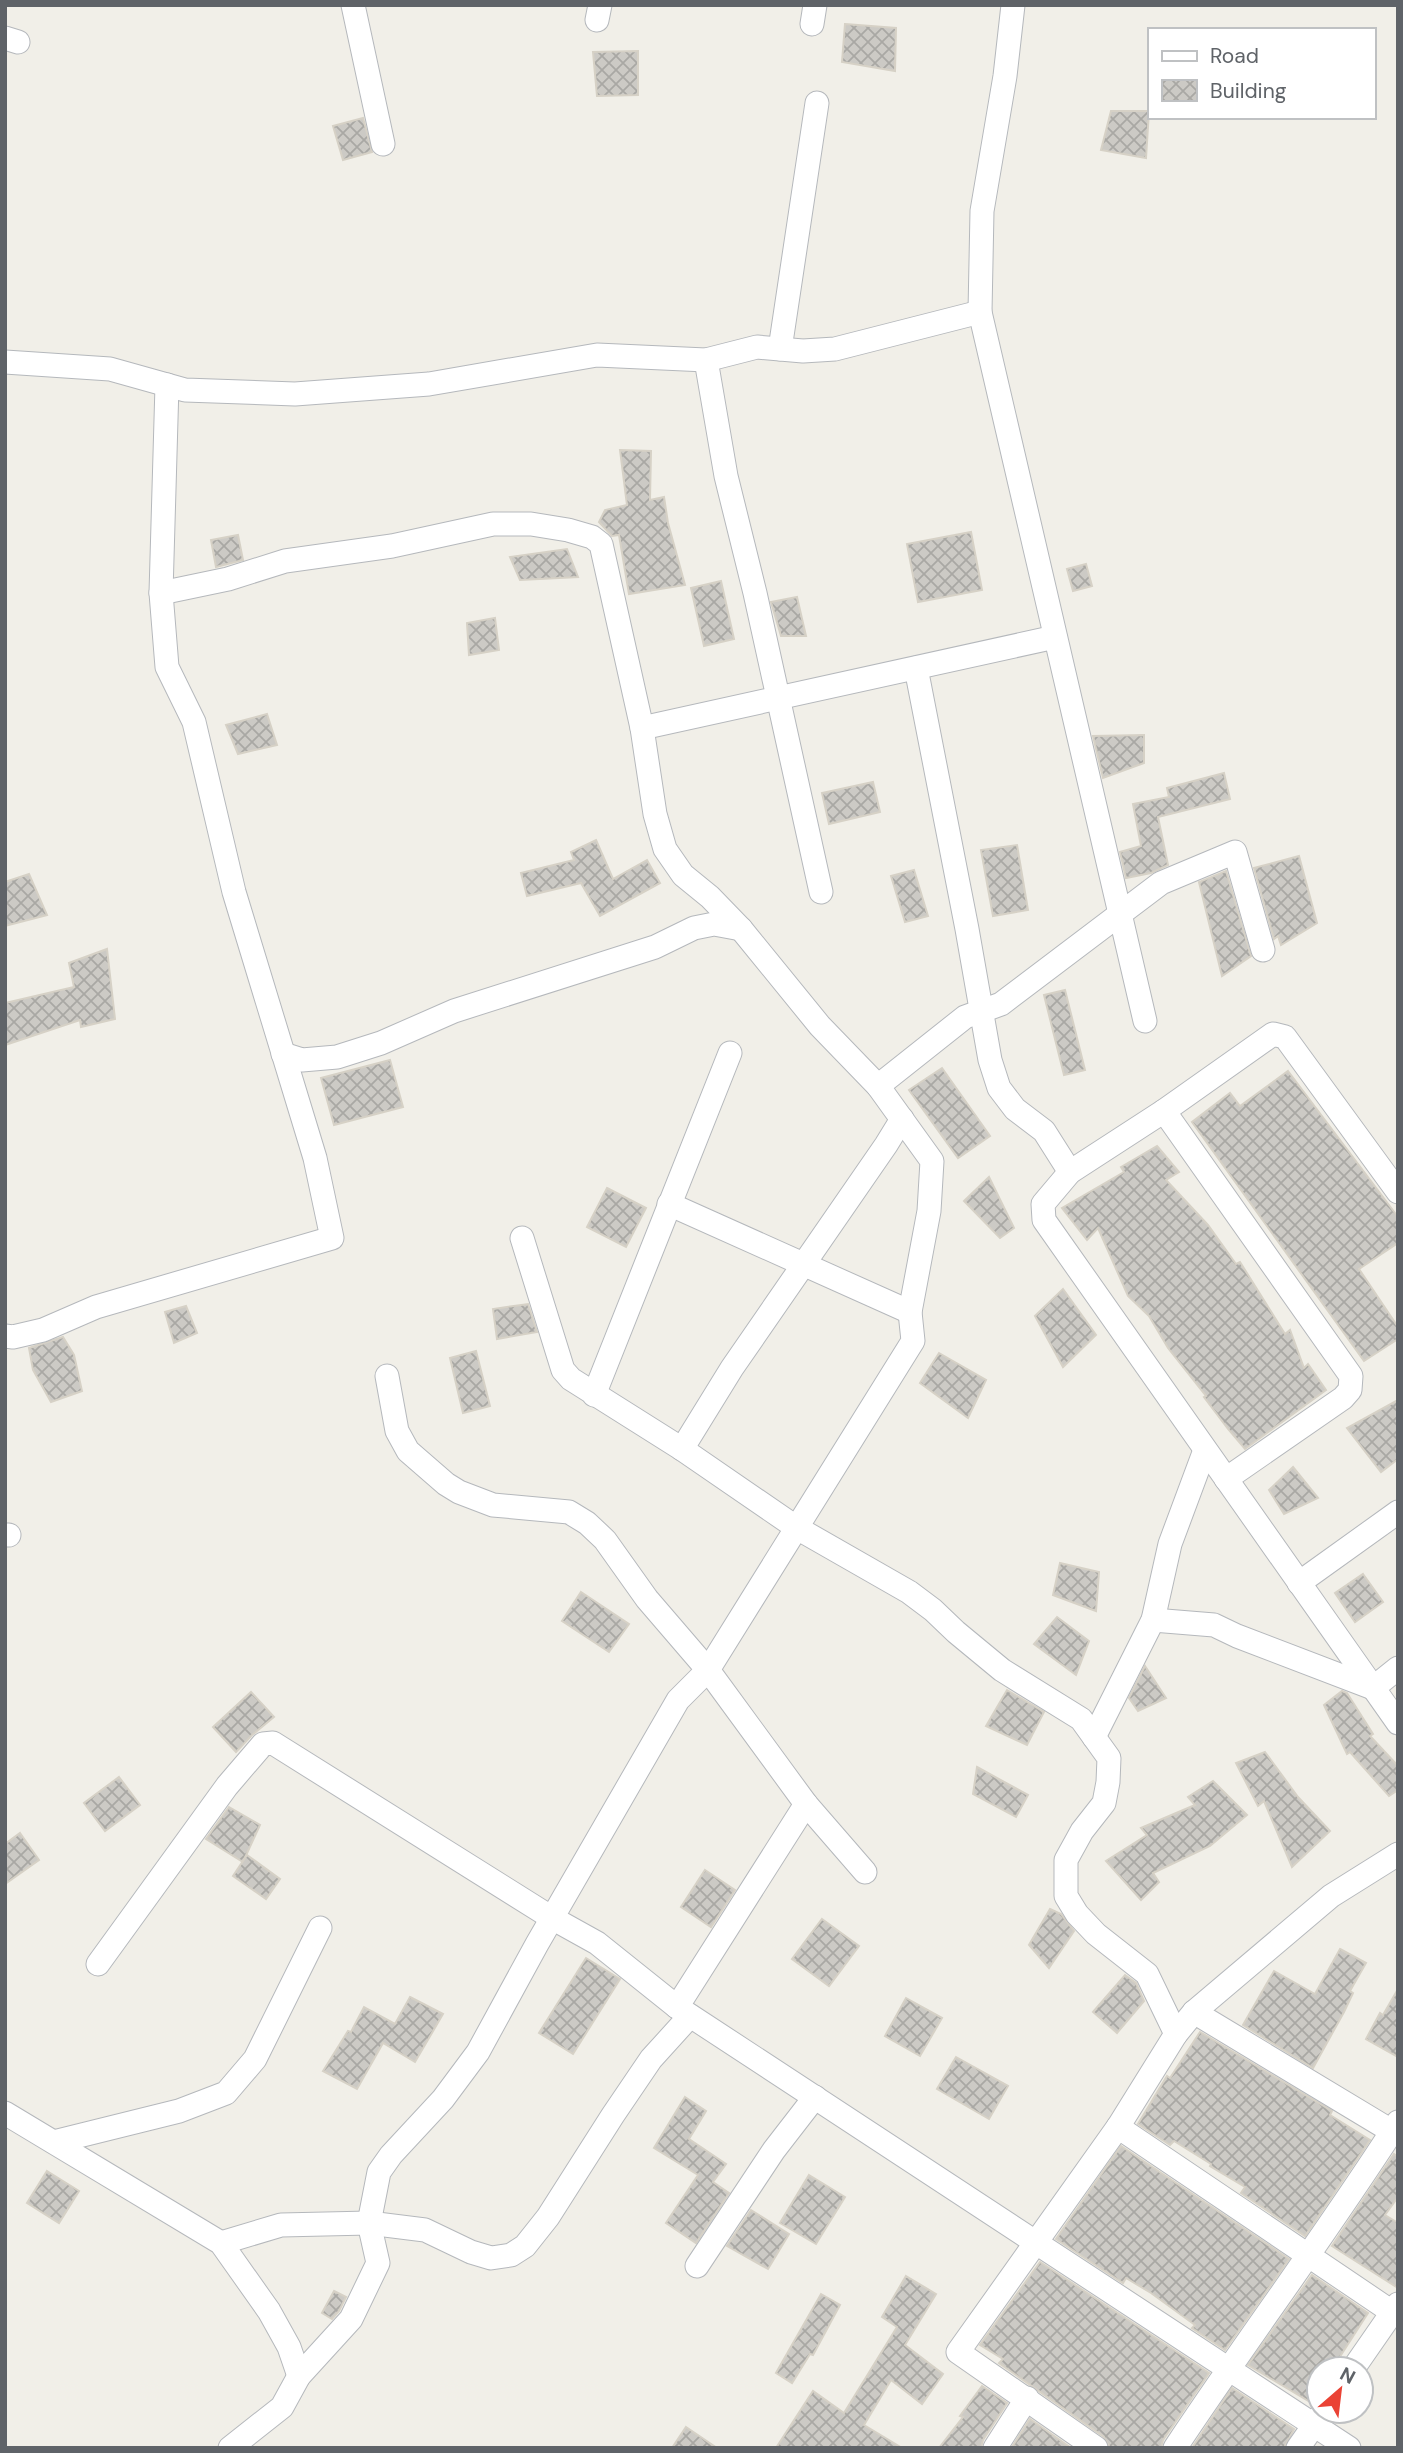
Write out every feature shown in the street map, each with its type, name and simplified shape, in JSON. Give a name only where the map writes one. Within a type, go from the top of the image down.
[{"type":"street","points":[[354,5],[383,144]]},
{"type":"street","points":[[1013,5],[1005,76],[982,211],[980,312],[1145,1021]]},
{"type":"street","points":[[780,349],[817,103]]},
{"type":"street","points":[[5,362],[110,369],[185,390],[295,394],[429,384],[597,355],[706,360],[757,347],[803,351],[835,349],[980,312]]},
{"type":"street","points":[[706,360],[726,476],[755,593],[821,892]]},
{"type":"street","points":[[5,1336],[13,1338],[43,1330],[96,1307],[332,1238],[315,1158],[234,892],[194,723],[167,667],[161,593],[167,385]]},
{"type":"street","points":[[161,593],[228,579],[285,561],[392,546],[492,524],[531,524],[592,537],[601,544],[642,728],[654,814],[665,849],[683,875],[710,897],[741,929],[820,1026],[878,1086],[932,1161],[929,1211],[909,1312],[913,1341],[708,1670],[678,1700],[478,2052],[443,2099],[391,2155],[379,2172],[369,2223],[378,2263],[351,2319],[299,2376],[282,2407],[230,2448]]},
{"type":"street","points":[[642,728],[1055,637]]},
{"type":"street","points":[[916,668],[990,1060],[999,1088],[1015,1109],[1044,1131],[1070,1172]]},
{"type":"street","points":[[878,1086],[965,1017],[1001,1004],[1161,883],[1235,852],[1263,950]]},
{"type":"street","points":[[283,1054],[302,1060],[338,1057],[381,1043],[454,1011],[655,947],[694,928],[714,924],[741,929]]},
{"type":"street","points":[[1398,1192],[1285,1037],[1273,1034],[1164,1111],[1070,1172],[1043,1204],[1044,1220],[1398,1723]]},
{"type":"street","points":[[594,1395],[730,1053]]},
{"type":"street","points":[[1164,1111],[1351,1377],[1350,1390],[1343,1398],[1226,1479]]},
{"type":"street","points":[[681,1449],[732,1368],[902,1119]]},
{"type":"street","points":[[669,1204],[909,1312]]},
{"type":"street","points":[[523,1238],[563,1370],[571,1379],[681,1449],[797,1528],[909,1592],[1002,1670],[1081,1719],[1109,1758],[1108,1782],[1104,1803],[1082,1831],[1066,1860],[1066,1896],[1077,1914],[1097,1934],[1147,1974],[1177,2034]]},
{"type":"street","points":[[387,1376],[397,1431],[408,1451],[426,1468],[459,1492],[493,1505],[569,1512],[606,1540],[647,1599],[708,1670],[806,1804],[865,1872]]},
{"type":"street","points":[[1094,1737],[1153,1620],[1170,1545],[1205,1450]]},
{"type":"street","points":[[1299,1583],[1398,1512]]},
{"type":"street","points":[[1153,1620],[1214,1625],[1373,1688]]},
{"type":"street","points":[[1373,1688],[1398,1668]]},
{"type":"street","points":[[98,1964],[227,1786],[263,1744],[273,1743],[552,1918],[597,1943],[683,2011],[1228,2368],[1305,2410]]},
{"type":"street","points":[[221,2243],[281,2225],[369,2223],[425,2230],[471,2252],[491,2258],[511,2255],[525,2246],[548,2217],[612,2115],[683,2011],[806,1804]]},
{"type":"street","points":[[1096,2448],[958,2352],[1118,2127],[1194,2012],[1331,1896],[1398,1854]]},
{"type":"street","points":[[54,2142],[179,2111],[226,2094],[256,2059],[320,1928]]},
{"type":"street","points":[[1175,2448],[1396,2129],[1194,2012]]},
{"type":"street","points":[[697,2266],[774,2150],[814,2097]]},
{"type":"street","points":[[5,2113],[221,2243],[269,2311],[289,2347],[299,2376]]},
{"type":"street","points":[[1118,2127],[1309,2257],[1395,2308],[1363,2355]]},
{"type":"street","points":[[995,2448],[1027,2398]]},
{"type":"street","points":[[1298,2448],[1314,2425]]},
{"type":"street","points":[[1326,2425],[1349,2448]]},
{"type":"building","points":[[845,24],[896,28],[895,71],[842,62]]},
{"type":"building","points":[[638,51],[638,95],[597,96],[593,52]]},
{"type":"building","points":[[1111,111],[1148,111],[1146,158],[1101,150]]},
{"type":"building","points":[[363,118],[372,152],[343,160],[333,126]]},
{"type":"building","points":[[620,450],[651,451],[650,500],[664,497],[668,523],[685,585],[629,594],[619,535],[612,536],[599,522],[605,510],[627,505]]},
{"type":"building","points":[[971,532],[982,590],[918,602],[907,544]]},
{"type":"building","points":[[238,535],[243,560],[216,567],[211,540]]},
{"type":"building","points":[[567,549],[578,577],[520,580],[510,557]]},
{"type":"building","points":[[1086,564],[1092,586],[1073,591],[1067,569]]},
{"type":"building","points":[[721,581],[734,639],[704,646],[691,588]]},
{"type":"building","points":[[797,597],[806,636],[781,636],[771,602]]},
{"type":"building","points":[[495,618],[499,650],[469,655],[467,623]]},
{"type":"building","points":[[267,714],[277,745],[238,754],[226,725]]},
{"type":"building","points":[[1144,735],[1144,763],[1103,778],[1093,736]]},
{"type":"building","points":[[1224,773],[1230,799],[1158,817],[1168,865],[1151,873],[1126,878],[1120,852],[1141,846],[1133,804],[1169,797],[1167,788]]},
{"type":"building","points":[[873,782],[880,812],[829,824],[822,793]]},
{"type":"building","points":[[596,840],[613,879],[647,860],[660,883],[600,916],[581,883],[527,896],[521,873],[574,860],[571,852]]},
{"type":"building","points":[[1017,845],[1028,910],[993,916],[981,850]]},
{"type":"building","points":[[1299,856],[1317,923],[1281,945],[1278,936],[1274,939],[1254,868]]},
{"type":"building","points":[[914,870],[928,916],[905,922],[891,876]]},
{"type":"building","points":[[1226,871],[1251,956],[1222,976],[1199,882]]},
{"type":"building","points":[[29,874],[47,915],[5,926],[5,882]]},
{"type":"building","points":[[107,949],[115,1019],[81,1027],[80,1020],[5,1045],[5,1003],[74,987],[69,963]]},
{"type":"building","points":[[1065,990],[1085,1070],[1064,1075],[1044,995]]},
{"type":"building","points":[[390,1060],[403,1107],[334,1125],[321,1078]]},
{"type":"building","points":[[942,1068],[990,1136],[958,1158],[909,1090]]},
{"type":"building","points":[[1288,1071],[1398,1217],[1398,1243],[1359,1269],[1398,1327],[1398,1339],[1364,1361],[1192,1122],[1230,1093],[1240,1106]]},
{"type":"building","points":[[1157,1146],[1179,1172],[1166,1180],[1208,1225],[1236,1264],[1240,1262],[1285,1334],[1290,1330],[1304,1368],[1308,1364],[1326,1390],[1245,1449],[1168,1348],[1149,1316],[1128,1296],[1098,1228],[1087,1240],[1062,1208],[1124,1172],[1121,1167]]},
{"type":"building","points":[[989,1177],[1014,1228],[1000,1238],[964,1201]]},
{"type":"building","points":[[607,1188],[646,1208],[626,1247],[587,1227]]},
{"type":"building","points":[[1063,1289],[1096,1335],[1063,1367],[1035,1316]]},
{"type":"building","points":[[528,1304],[537,1332],[497,1339],[493,1309]]},
{"type":"building","points":[[186,1306],[197,1333],[174,1343],[165,1312]]},
{"type":"building","points":[[63,1337],[74,1355],[82,1391],[51,1402],[33,1370],[29,1348]]},
{"type":"building","points":[[476,1351],[490,1406],[463,1413],[450,1358]]},
{"type":"building","points":[[939,1353],[986,1380],[968,1418],[920,1383]]},
{"type":"building","points":[[1398,1400],[1398,1459],[1381,1472],[1347,1428]]},
{"type":"building","points":[[1293,1467],[1318,1498],[1284,1514],[1269,1490]]},
{"type":"building","points":[[1060,1563],[1099,1572],[1096,1611],[1053,1595]]},
{"type":"building","points":[[1363,1574],[1383,1602],[1355,1622],[1335,1593]]},
{"type":"building","points":[[581,1592],[629,1624],[609,1652],[562,1621]]},
{"type":"building","points":[[1057,1617],[1089,1641],[1076,1675],[1034,1644]]},
{"type":"building","points":[[1145,1666],[1166,1698],[1138,1711],[1129,1698]]},
{"type":"building","points":[[1007,1690],[1044,1712],[1027,1745],[986,1726]]},
{"type":"building","points":[[1342,1691],[1347,1693],[1373,1734],[1370,1736],[1398,1766],[1398,1790],[1389,1796],[1350,1752],[1347,1754],[1324,1705]]},
{"type":"building","points":[[251,1692],[274,1717],[236,1752],[213,1727]]},
{"type":"building","points":[[1265,1752],[1298,1797],[1330,1831],[1292,1867],[1264,1801],[1258,1806],[1236,1763]]},
{"type":"building","points":[[977,1767],[1028,1795],[1016,1817],[973,1794]]},
{"type":"building","points":[[119,1777],[140,1805],[105,1831],[84,1803]]},
{"type":"building","points":[[1213,1781],[1247,1815],[1210,1846],[1153,1873],[1159,1882],[1141,1900],[1106,1861],[1147,1835],[1141,1828],[1195,1805],[1188,1797]]},
{"type":"building","points":[[229,1807],[260,1825],[243,1862],[206,1839]]},
{"type":"building","points":[[20,1833],[39,1860],[5,1884],[5,1844]]},
{"type":"building","points":[[247,1855],[280,1879],[266,1899],[233,1876]]},
{"type":"building","points":[[705,1870],[735,1890],[711,1927],[681,1907]]},
{"type":"building","points":[[1050,1909],[1061,1914],[1074,1931],[1049,1968],[1029,1945]]},
{"type":"building","points":[[822,1919],[859,1946],[829,1986],[792,1959]]},
{"type":"building","points":[[1340,1949],[1366,1963],[1350,1991],[1353,1993],[1344,2012],[1313,2068],[1243,2025],[1274,1971],[1315,1994]]},
{"type":"building","points":[[586,1958],[620,1979],[573,2054],[539,2033]]},
{"type":"building","points":[[1125,1975],[1136,1983],[1144,2001],[1117,2033],[1093,2012]]},
{"type":"building","points":[[1398,1989],[1398,2057],[1366,2039],[1380,2013],[1383,2015]]},
{"type":"building","points":[[410,1997],[443,2014],[415,2062],[383,2043],[357,2089],[323,2071],[348,2031],[351,2032],[364,2007],[395,2024]]},
{"type":"building","points":[[906,1998],[942,2018],[920,2056],[885,2036]]},
{"type":"building","points":[[1200,2032],[1332,2111],[1330,2115],[1370,2140],[1305,2236],[1241,2193],[1245,2187],[1210,2166],[1211,2164],[1174,2141],[1170,2145],[1138,2124],[1167,2076],[1170,2078]]},
{"type":"building","points":[[956,2057],[1008,2086],[989,2119],[937,2089]]},
{"type":"building","points":[[685,2097],[706,2111],[689,2139],[726,2164],[713,2182],[729,2193],[696,2243],[666,2223],[698,2175],[654,2148]]},
{"type":"building","points":[[1121,2146],[1289,2259],[1225,2350],[1192,2328],[1195,2325],[1151,2293],[1126,2278],[1123,2283],[1056,2239]]},
{"type":"building","points":[[1394,2154],[1398,2157],[1398,2197],[1385,2215],[1398,2223],[1398,2288],[1332,2246]]},
{"type":"building","points":[[47,2171],[79,2191],[59,2223],[27,2203]]},
{"type":"building","points":[[809,2175],[845,2197],[816,2244],[780,2223]]},
{"type":"building","points":[[751,2210],[789,2234],[768,2269],[727,2246]]},
{"type":"building","points":[[1040,2262],[1209,2373],[1163,2440],[1161,2448],[1110,2448],[1104,2437],[999,2363],[1003,2359],[980,2345]]},
{"type":"building","points":[[1312,2275],[1368,2313],[1341,2355],[1305,2355],[1305,2399],[1248,2365]]},
{"type":"building","points":[[906,2276],[936,2294],[905,2345],[943,2374],[922,2404],[891,2380],[864,2425],[902,2448],[776,2448],[813,2391],[844,2413],[897,2327],[882,2317]]},
{"type":"building","points":[[334,2291],[346,2297],[332,2319],[322,2313]]},
{"type":"building","points":[[821,2294],[840,2305],[813,2355],[810,2354],[792,2383],[776,2373]]},
{"type":"building","points":[[982,2386],[1007,2403],[983,2440],[981,2448],[939,2448],[963,2417],[960,2416]]},
{"type":"building","points":[[1232,2388],[1294,2429],[1284,2448],[1192,2448]]},
{"type":"building","points":[[1030,2419],[1071,2448],[1012,2447]]},
{"type":"building","points":[[686,2427],[717,2448],[672,2448]]}]
